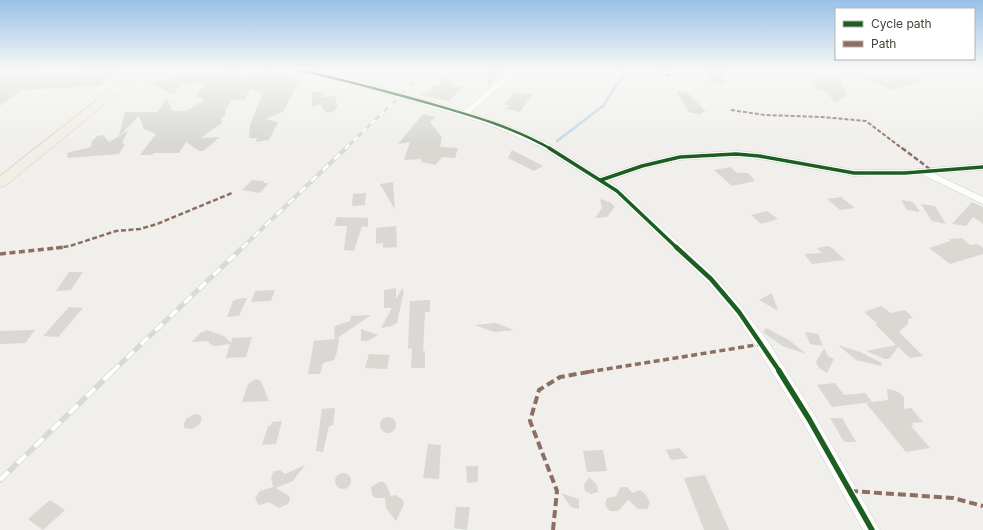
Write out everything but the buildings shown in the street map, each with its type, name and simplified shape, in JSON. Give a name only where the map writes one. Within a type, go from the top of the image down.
[{"type":"main road","points":[[0,183],[111,95]]},
{"type":"street","points":[[398,95],[465,114],[522,134],[565,157],[621,195],[711,279],[739,312],[762,344],[809,419],[872,530]]},
{"type":"street","points":[[465,114],[487,95]]},
{"type":"street","points":[[601,180],[642,166],[680,157],[736,154],[759,156],[854,173],[883,174],[923,172],[983,166]]},
{"type":"street","points":[[923,172],[983,201]]},
{"type":"waterway","points":[[557,141],[603,106],[610,95]]},
{"type":"railway","points":[[345,149],[401,95]]},
{"type":"railway","points":[[242,248],[346,148]]},
{"type":"railway","points":[[112,372],[243,247]]},
{"type":"railway","points":[[0,480],[113,371]]},
{"type":"marked path","points":[[731,110],[765,115],[822,117],[866,121],[931,170]]},
{"type":"marked path","points":[[0,254],[70,246],[116,231],[140,229],[157,224],[232,193]]},
{"type":"marked path","points":[[553,530],[557,491],[530,421],[539,390],[560,377],[762,344]]},
{"type":"marked path","points":[[850,491],[953,498],[983,506]]},
{"type":"cycle path","points":[[398,95],[465,114],[500,126],[544,145],[617,191],[711,279],[739,312],[762,344],[809,419],[872,530]]},
{"type":"cycle path","points":[[601,180],[642,166],[680,157],[736,154],[759,156],[854,173],[905,173],[983,167]]}]
